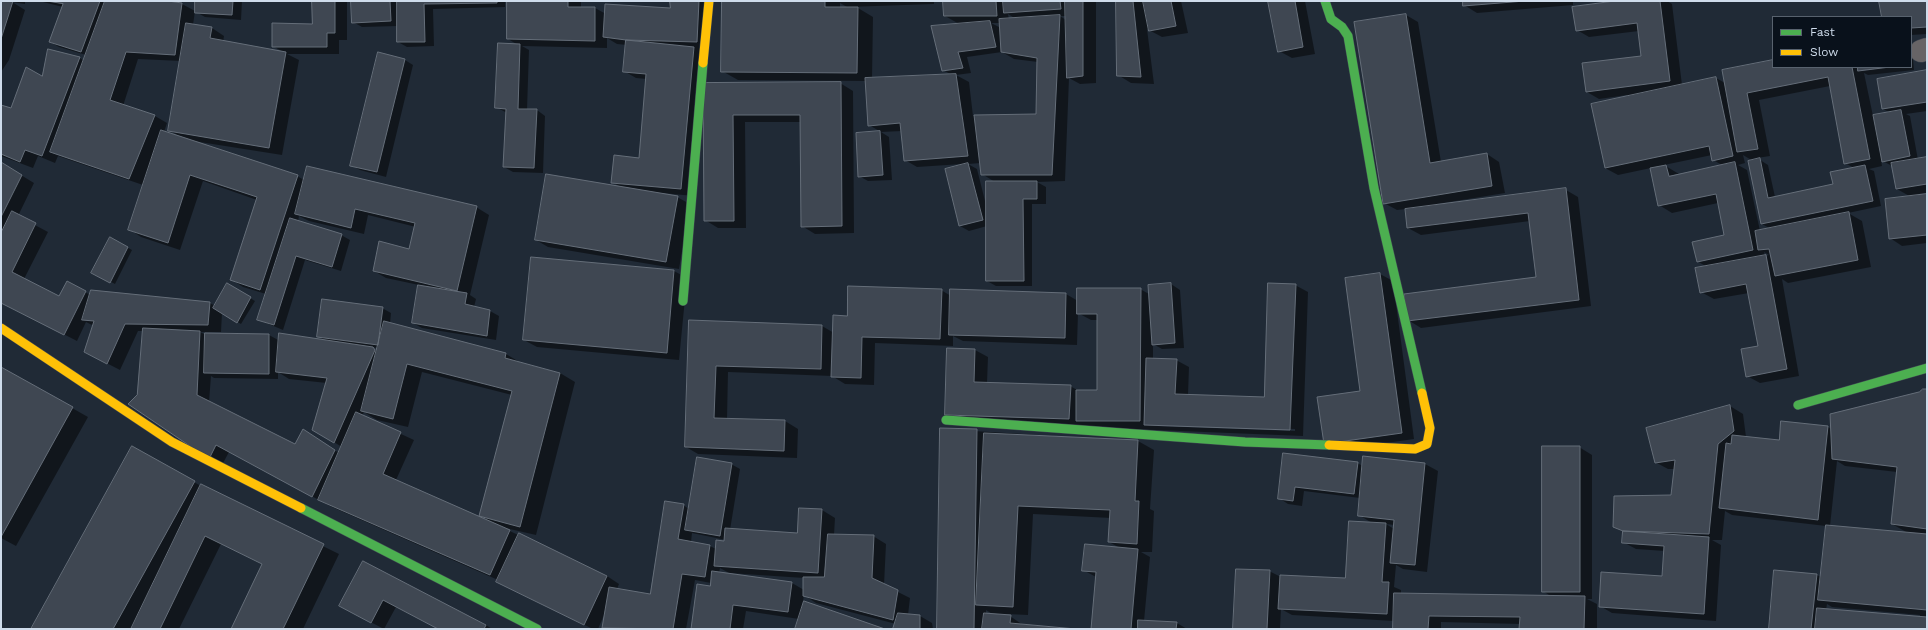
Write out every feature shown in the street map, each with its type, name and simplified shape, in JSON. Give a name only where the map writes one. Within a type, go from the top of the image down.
[{"type":"street","points":[[683,301],[700,88],[709,1]]},
{"type":"street","points":[[946,420],[1245,442],[1415,449],[1427,444],[1430,428],[1374,188],[1348,36],[1342,27],[1331,19],[1325,1]]},
{"type":"street","points":[[1,328],[172,442],[537,629]]},
{"type":"street","points":[[1798,405],[1927,368]]},
{"type":"building","points":[[1,1],[13,1],[1,39]]},
{"type":"building","points":[[47,1],[100,1],[81,52],[49,42],[63,4]]},
{"type":"building","points":[[105,1],[168,1],[182,3],[175,55],[126,52],[110,100],[155,115],[129,179],[50,152]]},
{"type":"building","points":[[195,1],[233,1],[232,15],[195,13]]},
{"type":"building","points":[[312,1],[335,1],[335,33],[327,33],[327,47],[272,47],[272,23],[312,24]]},
{"type":"building","points":[[351,1],[390,1],[391,21],[352,23]]},
{"type":"building","points":[[397,1],[497,1],[497,3],[424,4],[425,42],[397,42]]},
{"type":"building","points":[[507,1],[568,1],[568,7],[595,7],[595,41],[507,39]]},
{"type":"building","points":[[670,1],[699,1],[697,42],[626,40],[603,37],[605,4],[670,8]]},
{"type":"building","points":[[722,1],[825,1],[825,7],[858,7],[857,73],[721,72]]},
{"type":"building","points":[[943,1],[996,1],[997,16],[944,16]]},
{"type":"building","points":[[1003,1],[1060,1],[1061,9],[1004,13]]},
{"type":"building","points":[[1065,1],[1083,1],[1083,76],[1067,78]]},
{"type":"building","points":[[1116,1],[1133,1],[1141,77],[1117,76]]},
{"type":"building","points":[[1143,1],[1171,1],[1176,26],[1149,31]]},
{"type":"building","points":[[1268,1],[1295,1],[1303,47],[1278,52]]},
{"type":"building","points":[[1463,1],[1525,1],[1463,6]]},
{"type":"building","points":[[1615,1],[1660,1],[1670,81],[1586,92],[1582,63],[1641,56],[1637,23],[1576,31],[1572,7]]},
{"type":"building","points":[[1879,1],[1927,1],[1927,27],[1912,28],[1912,16],[1882,16]]},
{"type":"building","points":[[1406,14],[1430,163],[1487,153],[1492,186],[1383,204],[1354,22]]},
{"type":"building","points":[[1060,15],[1052,175],[981,175],[974,115],[1036,114],[1037,58],[1001,52],[999,19]]},
{"type":"building","points":[[990,21],[996,47],[958,52],[963,68],[942,71],[931,26]]},
{"type":"building","points":[[186,23],[212,27],[210,38],[286,52],[269,148],[168,131]]},
{"type":"building","points":[[626,40],[694,47],[681,189],[611,183],[614,155],[639,158],[646,74],[623,72]]},
{"type":"building","points":[[498,43],[520,44],[518,109],[537,109],[534,168],[503,167],[506,109],[495,108]]},
{"type":"building","points":[[48,49],[80,57],[42,156],[25,150],[20,162],[1,154],[1,105],[11,108],[26,67],[42,76]]},
{"type":"building","points":[[378,52],[405,59],[377,172],[350,166]]},
{"type":"building","points":[[1772,60],[1772,68],[1852,68],[1870,159],[1844,164],[1828,77],[1747,93],[1758,149],[1737,152],[1722,70]]},
{"type":"building","points":[[1858,68],[1882,68],[1858,71]]},
{"type":"building","points":[[1927,70],[1927,102],[1882,109],[1877,79]]},
{"type":"building","points":[[956,74],[968,156],[904,161],[900,123],[868,126],[865,78]]},
{"type":"building","points":[[1716,77],[1733,156],[1712,161],[1709,146],[1605,168],[1591,104]]},
{"type":"building","points":[[841,82],[842,226],[801,227],[800,115],[733,115],[734,221],[704,221],[703,83]]},
{"type":"building","points":[[1901,110],[1910,156],[1882,162],[1873,115]]},
{"type":"building","points":[[161,130],[298,175],[260,290],[230,280],[257,197],[190,175],[168,243],[128,230]]},
{"type":"building","points":[[880,131],[883,175],[858,177],[856,133]]},
{"type":"building","points":[[1927,157],[1927,184],[1896,189],[1891,163]]},
{"type":"building","points":[[1760,158],[1768,198],[1833,184],[1830,172],[1865,165],[1873,201],[1761,224],[1748,161]]},
{"type":"building","points":[[1,162],[22,175],[1,217]]},
{"type":"building","points":[[1735,162],[1753,250],[1697,262],[1692,242],[1724,235],[1716,194],[1658,206],[1650,168],[1666,165],[1669,176]]},
{"type":"building","points":[[968,163],[983,220],[959,226],[945,169]]},
{"type":"building","points":[[307,166],[477,206],[457,291],[373,271],[379,241],[409,249],[415,223],[355,209],[351,228],[295,214]]},
{"type":"building","points":[[546,174],[678,196],[666,262],[535,240]]},
{"type":"building","points":[[986,181],[1037,181],[1037,199],[1023,199],[1024,281],[986,281]]},
{"type":"building","points":[[1566,188],[1579,300],[1407,321],[1404,294],[1536,277],[1528,213],[1407,228],[1405,209]]},
{"type":"building","points":[[1927,194],[1927,235],[1889,239],[1885,199]]},
{"type":"building","points":[[12,211],[36,223],[12,272],[59,296],[67,281],[86,291],[64,335],[1,303],[1,233]]},
{"type":"building","points":[[1849,212],[1858,260],[1775,276],[1769,249],[1758,250],[1755,231]]},
{"type":"building","points":[[290,218],[342,234],[332,267],[296,256],[274,325],[257,320]]},
{"type":"building","points":[[110,237],[128,247],[110,283],[91,273]]},
{"type":"building","points":[[1766,255],[1787,369],[1746,377],[1741,349],[1758,346],[1746,284],[1700,293],[1695,268]]},
{"type":"building","points":[[531,257],[674,270],[667,353],[523,340]]},
{"type":"building","points":[[1380,273],[1402,433],[1324,444],[1317,397],[1360,391],[1345,278]]},
{"type":"building","points":[[227,283],[251,297],[237,323],[213,308]]},
{"type":"building","points":[[1171,283],[1175,343],[1152,345],[1148,285]]},
{"type":"building","points":[[1268,283],[1296,284],[1290,430],[1144,425],[1146,358],[1177,359],[1175,394],[1264,397]]},
{"type":"building","points":[[418,285],[467,293],[465,304],[490,310],[487,336],[412,323]]},
{"type":"building","points":[[848,286],[942,289],[940,339],[862,337],[861,378],[831,377],[833,315],[847,316]]},
{"type":"building","points":[[1077,288],[1141,288],[1140,421],[1076,421],[1076,390],[1097,390],[1097,314],[1077,314]]},
{"type":"building","points":[[950,289],[1066,293],[1065,338],[949,335]]},
{"type":"building","points":[[91,290],[210,302],[208,325],[125,324],[107,364],[84,352],[94,321],[82,320]]},
{"type":"building","points":[[322,299],[383,307],[378,345],[317,337]]},
{"type":"building","points":[[689,320],[822,325],[821,369],[716,366],[714,418],[785,420],[784,451],[685,447]]},
{"type":"building","points":[[384,321],[506,353],[505,358],[560,373],[520,527],[479,516],[512,391],[407,364],[393,419],[361,411]]},
{"type":"building","points":[[143,328],[200,331],[197,395],[295,444],[303,429],[335,450],[312,497],[216,445],[209,459],[128,404],[137,395]]},
{"type":"building","points":[[205,333],[269,334],[269,374],[204,373]]},
{"type":"building","points":[[279,333],[373,347],[375,350],[334,443],[312,430],[327,378],[276,372]]},
{"type":"building","points":[[947,348],[975,349],[974,382],[1071,385],[1069,419],[945,415]]},
{"type":"building","points":[[1,367],[73,407],[1,537]]},
{"type":"building","points":[[1923,389],[1927,389],[1927,529],[1891,524],[1897,467],[1832,459],[1830,414],[1919,392]]},
{"type":"building","points":[[1730,405],[1734,431],[1718,444],[1709,534],[1623,531],[1613,527],[1614,496],[1671,495],[1675,460],[1655,463],[1646,428]]},
{"type":"building","points":[[356,412],[401,432],[383,474],[510,530],[490,575],[318,500]]},
{"type":"building","points":[[1781,421],[1828,426],[1818,520],[1719,508],[1726,443],[1731,444],[1732,435],[1779,440]]},
{"type":"building","points":[[940,428],[977,429],[974,629],[937,629]]},
{"type":"building","points":[[984,433],[1138,440],[1135,501],[1139,501],[1137,544],[1108,542],[1110,510],[1018,506],[1013,607],[976,605]]},
{"type":"building","points":[[132,446],[195,481],[113,629],[31,629]]},
{"type":"building","points":[[1542,446],[1580,446],[1580,592],[1542,592]]},
{"type":"building","points":[[1283,453],[1358,462],[1354,494],[1295,487],[1293,501],[1278,499]]},
{"type":"building","points":[[1363,456],[1425,463],[1415,565],[1390,563],[1394,520],[1358,516]]},
{"type":"building","points":[[697,457],[732,463],[720,536],[685,530]]},
{"type":"building","points":[[201,484],[324,544],[283,629],[231,629],[262,564],[205,536],[160,629],[131,629]]},
{"type":"building","points":[[665,501],[684,504],[678,539],[710,545],[705,577],[682,574],[673,629],[602,628],[609,587],[650,594]]},
{"type":"building","points":[[799,508],[822,509],[818,573],[714,566],[716,540],[724,541],[725,528],[797,533]]},
{"type":"building","points":[[1349,521],[1386,523],[1382,582],[1389,582],[1387,614],[1278,609],[1280,575],[1345,578]]},
{"type":"building","points":[[1826,525],[1927,534],[1927,610],[1818,600]]},
{"type":"building","points":[[1623,531],[1709,537],[1704,614],[1599,607],[1601,572],[1662,576],[1664,546],[1622,543]]},
{"type":"building","points":[[519,533],[607,576],[584,625],[496,582]]},
{"type":"building","points":[[828,534],[874,535],[872,578],[898,590],[893,620],[803,596],[803,577],[824,577]]},
{"type":"building","points":[[1085,544],[1138,549],[1131,629],[1091,629],[1096,572],[1082,571]]},
{"type":"building","points":[[363,561],[486,625],[484,629],[438,629],[383,600],[371,623],[339,606]]},
{"type":"building","points":[[1236,569],[1270,570],[1267,629],[1233,629]]},
{"type":"building","points":[[1774,570],[1817,574],[1811,629],[1769,629]]},
{"type":"building","points":[[712,571],[792,582],[788,612],[733,605],[730,629],[691,629],[697,584],[710,586]]},
{"type":"building","points":[[1394,593],[1585,596],[1584,629],[1519,629],[1520,617],[1429,616],[1428,629],[1393,629]]},
{"type":"building","points":[[804,601],[885,629],[795,629]]},
{"type":"building","points":[[1817,608],[1927,617],[1927,629],[1815,629]]},
{"type":"building","points":[[898,613],[920,615],[920,629],[893,629]]},
{"type":"building","points":[[984,613],[1011,615],[1010,623],[1076,629],[982,629]]},
{"type":"building","points":[[1138,620],[1177,622],[1176,629],[1138,629]]},
{"type":"traffic: fast","points":[[1325,1],[1331,19],[1342,27],[1348,36],[1374,188],[1422,393]]},
{"type":"traffic: fast","points":[[683,301],[703,63]]},
{"type":"traffic: fast","points":[[1798,405],[1927,368]]},
{"type":"traffic: fast","points":[[946,420],[1245,442],[1329,445]]},
{"type":"traffic: fast","points":[[301,508],[537,629]]},
{"type":"traffic: slow","points":[[703,63],[709,1]]},
{"type":"traffic: slow","points":[[1,328],[172,442],[301,508]]},
{"type":"traffic: slow","points":[[1329,445],[1415,449],[1427,444],[1430,428],[1422,393]]}]
